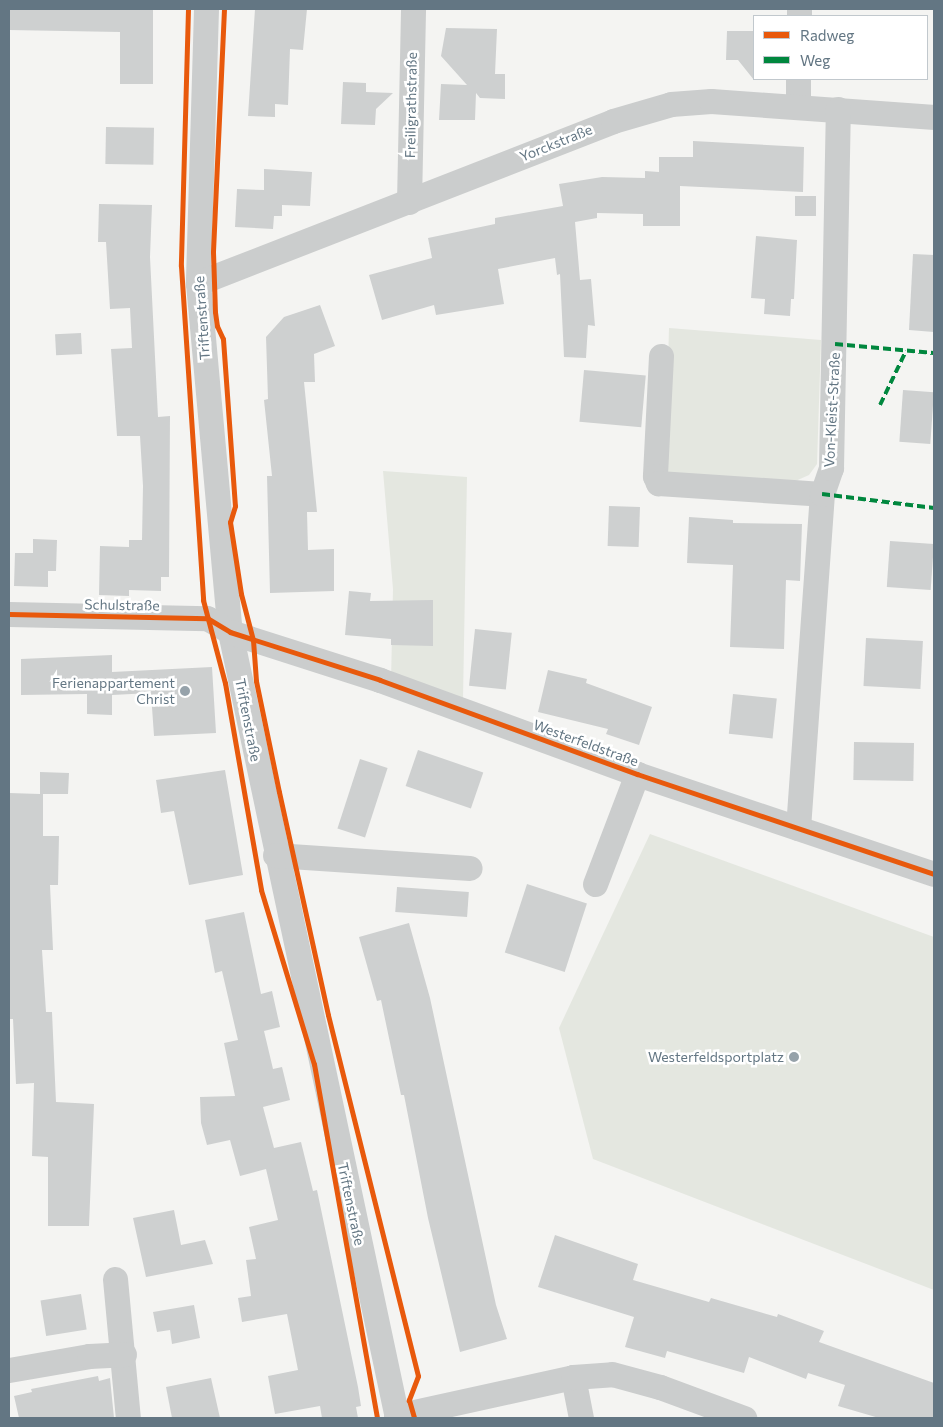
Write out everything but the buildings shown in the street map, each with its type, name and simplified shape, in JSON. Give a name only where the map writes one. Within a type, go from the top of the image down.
[{"type":"street","name":"Triftenstraße","points":[[206,9],[198,283],[230,632],[275,855],[396,1417]]},
{"type":"street","name":"Freiligrathstraße","points":[[408,202],[413,9]]},
{"type":"street","points":[[798,80],[798,107]]},
{"type":"street","name":"Yorckstraße","points":[[198,283],[613,121],[671,104],[711,101],[934,117]]},
{"type":"street","name":"Von-Kleist-Straße","points":[[798,828],[822,494],[831,468],[838,109]]},
{"type":"street","points":[[661,356],[655,476],[658,483],[822,494]]},
{"type":"street","name":"Schulstraße","points":[[9,614],[207,618],[230,632]]},
{"type":"street","name":"Westerfeldstraße","points":[[230,632],[380,680],[637,774],[934,874]]},
{"type":"street","points":[[595,884],[637,774]]},
{"type":"street","points":[[275,855],[470,868]]},
{"type":"street","points":[[115,1280],[124,1354],[128,1418]]},
{"type":"street","points":[[9,1370],[89,1356],[124,1354]]},
{"type":"street","points":[[396,1417],[573,1377],[612,1374],[660,1387],[744,1418]]},
{"type":"street","points":[[573,1377],[581,1418]]},
{"type":"shaded area","points":[[669,328],[821,340],[817,464],[809,475],[791,483],[665,473]]},
{"type":"shaded area","points":[[383,471],[467,477],[463,700],[391,681],[393,589]]},
{"type":"shaded area","name":"Westerfeldsportplatz","points":[[650,834],[934,937],[934,1290],[593,1159],[559,1028]]},
{"type":"marked path","points":[[835,344],[934,353]]},
{"type":"marked path","points":[[880,405],[906,351]]},
{"type":"marked path","points":[[822,494],[934,508]]},
{"type":"cycle path","points":[[188,9],[181,266],[203,600],[225,683],[261,890],[314,1064],[377,1418]]},
{"type":"cycle path","points":[[224,9],[213,252],[215,312],[217,326],[223,339],[235,506],[230,522],[241,594],[253,640],[256,681],[328,1015],[418,1376],[409,1400],[414,1418]]},
{"type":"cycle path","points":[[9,614],[207,618],[230,632],[380,680],[637,774],[934,874]]},
{"type":"place","name":"Ferienappartement Christ","points":[[185,691]]},
{"type":"place","name":"Westerfeldsportplatz","points":[[794,1057]]}]
